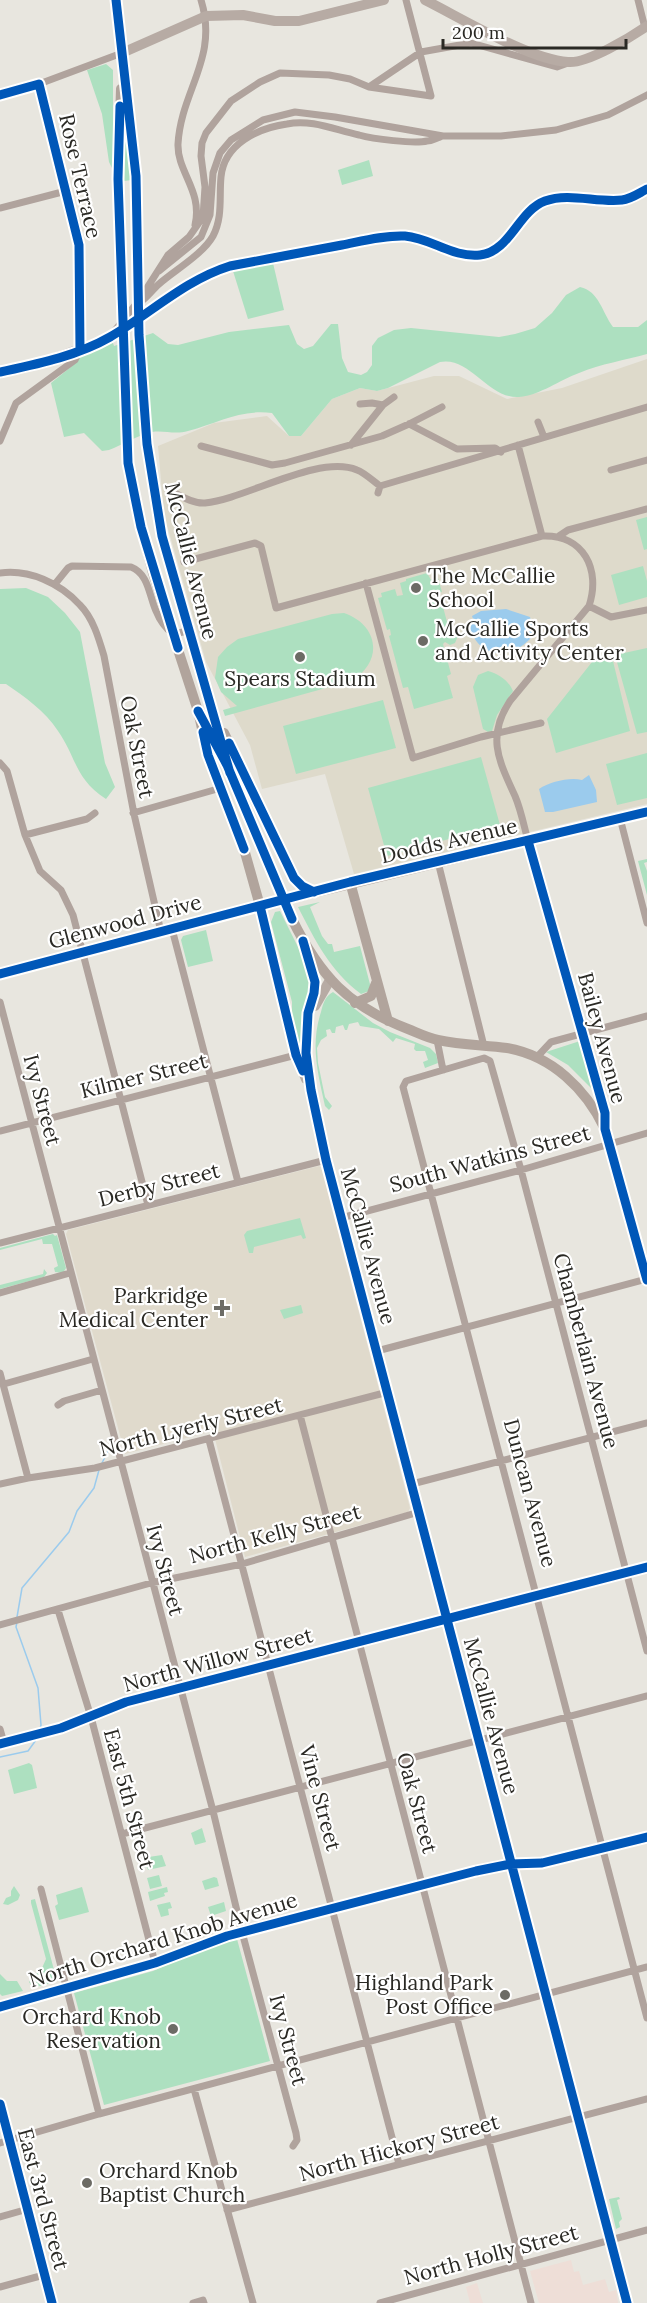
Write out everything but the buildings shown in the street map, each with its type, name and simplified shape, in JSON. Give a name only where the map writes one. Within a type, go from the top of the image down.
[{"type":"main road","points":[[116,0],[136,176]]},
{"type":"main road","points":[[122,53],[206,16],[243,15],[275,21],[299,21],[384,0]]},
{"type":"main road","points":[[425,0],[526,50],[570,63],[588,58],[646,27]]},
{"type":"main road","points":[[118,178],[122,53]]},
{"type":"main road","points":[[0,372],[47,361],[80,350]]},
{"type":"main road","name":"McCallie Avenue","points":[[147,444],[162,536],[204,684]]},
{"type":"main road","name":"McCallie Avenue","points":[[128,463],[153,573],[198,711],[208,755],[244,849],[260,906]]},
{"type":"main road","points":[[153,573],[171,568]]},
{"type":"main road","points":[[204,684],[230,773]]},
{"type":"main road","points":[[204,684],[221,727],[294,878],[302,886],[314,892]]},
{"type":"main road","points":[[198,711],[230,773],[292,919],[303,941],[330,980],[356,1003],[388,1021],[437,1040],[506,1048],[537,1057],[562,1073],[580,1089],[605,1129]]},
{"type":"main road","name":"Dodds Avenue","points":[[260,906],[350,882],[647,812]]},
{"type":"main road","name":"Bailey Avenue","points":[[528,841],[605,1113],[605,1129],[647,1280]]},
{"type":"main road","points":[[350,882],[388,1021]]},
{"type":"main road","points":[[260,906],[296,1055],[311,1090]]},
{"type":"main road","name":"Glenwood Drive","points":[[0,974],[260,906]]},
{"type":"main road","name":"McCallie Avenue","points":[[303,941],[315,982],[308,1013],[306,1053],[311,1090],[326,1160],[627,2303]]},
{"type":"main road","name":"McCallie Avenue","points":[[307,1032],[314,1008],[330,980]]},
{"type":"main road","points":[[356,1003],[371,996],[376,982]]},
{"type":"main road","name":"North Willow Street","points":[[2,1744],[61,1728],[126,1702],[647,1568]]},
{"type":"main road","name":"East 3rd Street","points":[[0,2103],[4,2142],[28,2209],[52,2303]]},
{"type":"street","points":[[194,230],[196,201],[180,159],[178,146],[183,113],[207,43],[206,16],[201,0]]},
{"type":"street","points":[[109,338],[168,255],[194,230],[203,217],[205,187],[201,156],[202,143],[212,124],[231,101],[260,82],[280,73],[329,75],[350,79],[369,87],[431,96],[406,0]]},
{"type":"street","points":[[638,0],[646,27]]},
{"type":"street","points":[[369,87],[421,52],[471,43],[557,67],[570,63]]},
{"type":"street","points":[[1,94],[39,84],[122,53]]},
{"type":"street","name":"Rose Terrace","points":[[39,84],[79,245],[80,350]]},
{"type":"street","points":[[156,274],[201,237],[210,215],[213,173],[220,153],[231,140],[255,123],[295,112],[443,136],[501,136],[556,130],[608,115],[647,95]]},
{"type":"street","points":[[130,311],[199,252],[213,237],[221,208],[221,177],[224,165],[236,146],[254,134],[268,127],[294,122],[314,123],[360,136],[411,141],[429,141],[443,136]]},
{"type":"street","points":[[0,441],[16,403],[75,360],[80,350],[109,338],[179,291],[215,271],[230,266],[391,237],[421,239],[465,255],[482,255],[497,247],[521,219],[545,201],[565,198],[622,200],[647,189]]},
{"type":"street","points":[[0,208],[66,191]]},
{"type":"street","points":[[351,445],[382,405],[394,398]]},
{"type":"street","points":[[360,404],[372,402],[382,405]]},
{"type":"street","points":[[201,446],[272,465],[382,436],[442,407]]},
{"type":"street","points":[[175,493],[188,500],[204,503],[235,495],[298,473],[337,467],[357,470],[379,489],[647,407]]},
{"type":"street","points":[[538,422],[544,437]]},
{"type":"street","points":[[410,424],[457,449],[495,448],[501,452]]},
{"type":"street","points":[[518,445],[543,536]]},
{"type":"street","points":[[298,473],[300,458]]},
{"type":"street","points":[[611,470],[647,460]]},
{"type":"street","points":[[559,536],[568,530],[647,509]]},
{"type":"street","points":[[184,562],[255,543],[261,546],[276,608],[543,536],[559,536],[581,550],[590,564],[594,580],[589,606],[510,700],[502,713],[497,735],[496,745],[502,768],[517,801],[528,841]]},
{"type":"street","points":[[55,584],[72,566],[131,567],[141,574],[146,582],[156,612],[164,627],[173,634],[189,631]]},
{"type":"street","name":"Oak Street","points":[[0,573],[28,574],[55,584],[81,605],[97,633],[104,656],[133,813],[238,1182]]},
{"type":"street","points":[[366,583],[413,758],[482,737],[541,723]]},
{"type":"street","points":[[589,606],[611,617],[647,610]]},
{"type":"street","points":[[0,763],[7,771],[25,835],[40,870],[61,890],[73,915],[148,1205]]},
{"type":"street","points":[[133,813],[221,788]]},
{"type":"street","points":[[25,835],[87,819],[95,813]]},
{"type":"street","points":[[620,818],[647,923]]},
{"type":"street","points":[[438,861],[483,1046]]},
{"type":"street","name":"Ivy Street","points":[[0,1002],[151,1583],[213,1811],[242,1932],[279,2066],[296,2133],[297,2140],[293,2146]]},
{"type":"street","points":[[537,1057],[551,1042],[647,1017]]},
{"type":"street","points":[[437,1040],[443,1070]]},
{"type":"street","name":"Kilmer Street","points":[[0,1131],[296,1055]]},
{"type":"street","name":"Chamberlain Avenue","points":[[443,1070],[484,1058],[490,1060],[557,1304],[647,1651]]},
{"type":"street","name":"Duncan Avenue","points":[[443,1070],[404,1083],[647,2018]]},
{"type":"street","name":"South Watkins Street","points":[[341,1218],[521,1170],[647,1133]]},
{"type":"street","name":"Derby Street","points":[[0,1243],[326,1160]]},
{"type":"street","points":[[0,1293],[70,1273]]},
{"type":"street","points":[[377,1351],[647,1280]]},
{"type":"street","points":[[4,1384],[93,1359]]},
{"type":"street","points":[[0,1373],[28,1478]]},
{"type":"street","points":[[58,1405],[64,1401],[102,1390]]},
{"type":"street","name":"North Lyerly Street","points":[[0,1484],[120,1462],[388,1392]]},
{"type":"street","name":"Oak Street","points":[[300,1416],[357,1643],[531,2303]]},
{"type":"street","points":[[412,1484],[647,1423]]},
{"type":"street","name":"Vine Street","points":[[209,1440],[399,2164]]},
{"type":"street","name":"North Kelly Street","points":[[0,1625],[151,1583],[242,1564],[419,1512]]},
{"type":"street","name":"East 5th Street","points":[[58,1610],[90,1717],[155,1963]]},
{"type":"street","points":[[122,1834],[647,1696]]},
{"type":"street","points":[[0,1729],[2,1744]]},
{"type":"street","name":"North Orchard Knob Avenue","points":[[0,2007],[155,1963],[242,1932],[511,1864],[542,1863],[647,1837]]},
{"type":"street","points":[[40,1889],[99,2114]]},
{"type":"street","points":[[4,2142],[99,2114],[647,1967]]},
{"type":"street","points":[[194,2089],[253,2303]]},
{"type":"street","name":"North Hickory Street","points":[[227,2210],[647,2099]]},
{"type":"street","points":[[0,2217],[28,2209]]},
{"type":"street","name":"North Holly Street","points":[[380,2303],[647,2230]]},
{"type":"street","points":[[0,2287],[44,2275]]},
{"type":"street","points":[[193,2303],[203,2302]]},
{"type":"shaded area","name":"The McCallie School","points":[[647,359],[647,804],[354,874],[325,774],[262,789],[250,745],[206,662],[164,515],[158,446],[214,423],[267,416],[289,436],[301,436],[332,399],[360,388],[377,391],[434,376],[459,376],[507,399],[562,388]]},
{"type":"shaded area","name":"Parkridge Medical Center","points":[[319,1166],[410,1508],[408,1512],[245,1557],[213,1431],[125,1454],[66,1234],[68,1230]]},
{"type":"shaded area","points":[[571,2260],[574,2272],[579,2271],[583,2285],[605,2279],[609,2292],[616,2290],[618,2303],[539,2303],[530,2271]]},
{"type":"shaded area","points":[[477,2283],[483,2303],[470,2303],[466,2287]]},
{"type":"green space","points":[[106,64],[113,70],[113,170],[109,162],[102,114],[87,70]]},
{"type":"green space","points":[[125,133],[132,165],[132,180],[124,181],[122,161]]},
{"type":"green space","points":[[369,160],[373,176],[342,185],[338,170]]},
{"type":"green space","points":[[273,263],[284,310],[248,319],[233,271]]},
{"type":"green space","points":[[580,287],[596,297],[613,327],[638,327],[647,320],[647,354],[587,370],[527,396],[508,396],[498,392],[461,365],[440,362],[388,388],[377,391],[360,388],[332,399],[301,436],[289,436],[272,413],[260,412],[229,418],[183,432],[152,432],[102,451],[84,433],[64,437],[51,383],[72,366],[85,351],[112,340],[114,346],[153,333],[168,344],[178,345],[229,332],[289,325],[297,344],[304,349],[313,346],[331,324],[338,324],[342,358],[348,372],[361,375],[367,372],[372,365],[372,346],[378,338],[394,330],[411,328],[499,337],[515,334],[535,328],[552,313],[566,295]]},
{"type":"green space","points":[[647,517],[647,549],[644,550],[636,520]]},
{"type":"green space","points":[[643,566],[647,581],[647,597],[619,605],[611,575]]},
{"type":"green space","name":"McCallie Sports and Activity Center","points":[[427,573],[431,580],[438,578],[442,592],[433,594],[434,598],[440,596],[449,629],[458,636],[455,643],[450,645],[445,642],[443,644],[451,674],[447,676],[453,698],[414,709],[408,687],[403,688],[389,636],[391,635],[390,629],[387,630],[378,598],[382,597],[381,593],[395,589],[397,596],[403,595],[400,583]]},
{"type":"green space","points":[[26,588],[48,597],[80,632],[105,763],[115,787],[106,799],[82,775],[64,741],[47,717],[6,684],[0,684],[0,589]]},
{"type":"green space","points":[[344,613],[364,626],[373,644],[373,654],[362,673],[351,681],[225,716],[223,710],[237,706],[221,692],[215,678],[218,657],[227,647],[238,639],[332,614]]},
{"type":"green space","points":[[647,648],[647,732],[637,734],[615,655]]},
{"type":"green space","points":[[612,657],[630,731],[556,753],[547,719],[592,662]]},
{"type":"green space","points":[[488,671],[503,678],[513,691],[497,715],[492,731],[488,732],[483,729],[473,687],[478,675]]},
{"type":"green space","points":[[383,700],[396,748],[296,774],[283,726]]},
{"type":"green space","points":[[647,753],[647,798],[617,805],[606,764]]},
{"type":"green space","points":[[481,757],[500,825],[387,856],[368,788]]},
{"type":"green space","points":[[647,859],[644,863],[647,871],[647,895],[638,861]]},
{"type":"green space","points":[[320,902],[310,907],[322,936],[328,944],[332,944],[334,952],[360,946],[371,988],[369,991],[361,994],[340,975],[317,943],[298,907]]},
{"type":"green space","points":[[280,911],[307,965],[312,986],[302,1029],[302,1058],[292,1018],[292,1002],[271,922],[275,912]]},
{"type":"green space","points":[[206,930],[213,961],[188,967],[181,940],[183,936]]},
{"type":"green space","points":[[333,992],[373,1023],[430,1048],[436,1054],[438,1063],[425,1068],[423,1062],[428,1060],[425,1051],[416,1051],[415,1044],[396,1038],[393,1042],[379,1029],[360,1026],[358,1022],[349,1024],[347,1030],[343,1025],[336,1027],[335,1033],[332,1033],[330,1029],[326,1030],[327,1036],[321,1040],[317,1048],[325,1097],[332,1106],[329,1110],[325,1106],[322,1094],[318,1071],[316,1036],[326,998]]},
{"type":"green space","points":[[580,1041],[592,1089],[568,1065],[546,1052]]},
{"type":"green space","points":[[300,1218],[306,1238],[303,1239],[301,1235],[254,1247],[253,1253],[249,1253],[244,1235],[247,1231]]},
{"type":"green space","points":[[53,1234],[57,1235],[66,1268],[63,1273],[55,1272],[54,1268],[58,1266],[52,1244],[43,1244],[42,1239],[0,1250],[0,1248]]},
{"type":"green space","points":[[44,1269],[47,1273],[44,1277],[0,1289],[0,1285],[43,1274]]},
{"type":"green space","points":[[301,1305],[303,1313],[284,1319],[280,1310]]},
{"type":"green space","points":[[29,1763],[32,1765],[37,1788],[14,1794],[8,1770]]},
{"type":"green space","points":[[202,1828],[206,1842],[195,1845],[191,1833]]},
{"type":"green space","points":[[162,1855],[166,1866],[148,1870],[147,1867],[144,1868],[142,1858]]},
{"type":"green space","points":[[159,1875],[162,1886],[150,1889],[147,1878]]},
{"type":"green space","points":[[217,1878],[219,1886],[205,1890],[202,1881]]},
{"type":"green space","points":[[14,1886],[20,1895],[18,1900],[8,1905],[3,1904],[6,1898],[11,1896]]},
{"type":"green space","points":[[82,1887],[89,1912],[59,1920],[55,1906],[58,1904],[56,1895]]},
{"type":"green space","points":[[167,1887],[168,1892],[164,1893],[165,1896],[150,1901],[148,1892]]},
{"type":"green space","points":[[35,1899],[57,1981],[33,1988],[29,1982],[42,1968],[46,1959],[31,1903],[31,1900]]},
{"type":"green space","points":[[170,1902],[172,1908],[168,1909],[169,1915],[161,1917],[157,1905]]},
{"type":"green space","points":[[224,1902],[226,1911],[211,1916],[208,1907]]},
{"type":"green space","name":"Orchard Knob Reservation","points":[[237,1939],[270,2061],[104,2105],[74,1993],[153,1971]]},
{"type":"green space","points":[[0,1974],[7,1981],[17,1981],[23,1991],[2,1996],[0,1994]]},
{"type":"green space","points":[[619,2197],[620,2199],[617,2200],[622,2219],[619,2222],[620,2227],[616,2229],[609,2199]]},
{"type":"water","points":[[506,609],[530,617],[534,629],[532,637],[524,645],[505,653],[496,653],[480,645],[469,626],[474,622],[472,616],[481,611]]},
{"type":"water","points":[[589,775],[596,790],[597,802],[545,812],[539,789],[560,781],[582,780]]},
{"type":"waterway","points":[[102,1463],[110,1447]]},
{"type":"waterway","points":[[17,1617],[22,1588],[69,1532],[77,1511],[94,1488],[99,1470]]},
{"type":"waterway","points":[[17,1622],[16,1627],[38,1688],[40,1729]]},
{"type":"waterway","points":[[0,1757],[28,1751],[36,1740]]},
{"type":"tunnel","points":[[136,176],[139,335],[147,444]]},
{"type":"tunnel","points":[[118,179],[128,463]]},
{"type":"cycle path","points":[[116,0],[136,176],[139,335],[147,444],[162,536],[230,773]]},
{"type":"cycle path","points":[[0,95],[39,84],[79,245],[80,349]]},
{"type":"cycle path","points":[[120,106],[118,179],[128,463],[141,527],[178,648]]},
{"type":"cycle path","points":[[0,372],[56,359],[97,344],[198,280],[230,266],[397,236],[424,240],[461,254],[480,255],[499,247],[528,213],[545,201],[564,197],[622,200],[647,189]]},
{"type":"cycle path","points":[[198,711],[227,765],[292,919]]},
{"type":"cycle path","points":[[203,732],[208,755],[244,849]]},
{"type":"cycle path","points":[[229,743],[294,878],[302,886],[314,892]]},
{"type":"cycle path","points":[[0,974],[350,882],[647,812]]},
{"type":"cycle path","points":[[528,841],[605,1113],[605,1129],[647,1280]]},
{"type":"cycle path","points":[[260,906],[296,1055],[303,1071]]},
{"type":"cycle path","points":[[303,941],[315,982],[308,1013],[306,1053],[311,1090],[326,1160],[627,2303]]},
{"type":"cycle path","points":[[0,1744],[61,1728],[126,1702],[647,1567]]},
{"type":"cycle path","points":[[0,2007],[155,1963],[227,1936],[476,1871],[511,1864],[542,1863],[647,1837]]},
{"type":"cycle path","points":[[0,2104],[52,2303]]},
{"type":"place","name":"The McCallie School","points":[[416,588]]},
{"type":"place","name":"McCallie Sports and Activity Center","points":[[423,641]]},
{"type":"place","name":"Spears Stadium","points":[[300,657]]},
{"type":"place","name":"Parkridge Medical Center","points":[[222,1308]]},
{"type":"place","name":"Highland Park Post Office","points":[[505,1995]]},
{"type":"place","name":"Orchard Knob Reservation","points":[[173,2029]]},
{"type":"place","name":"Orchard Knob Baptist Church","points":[[87,2183]]}]
